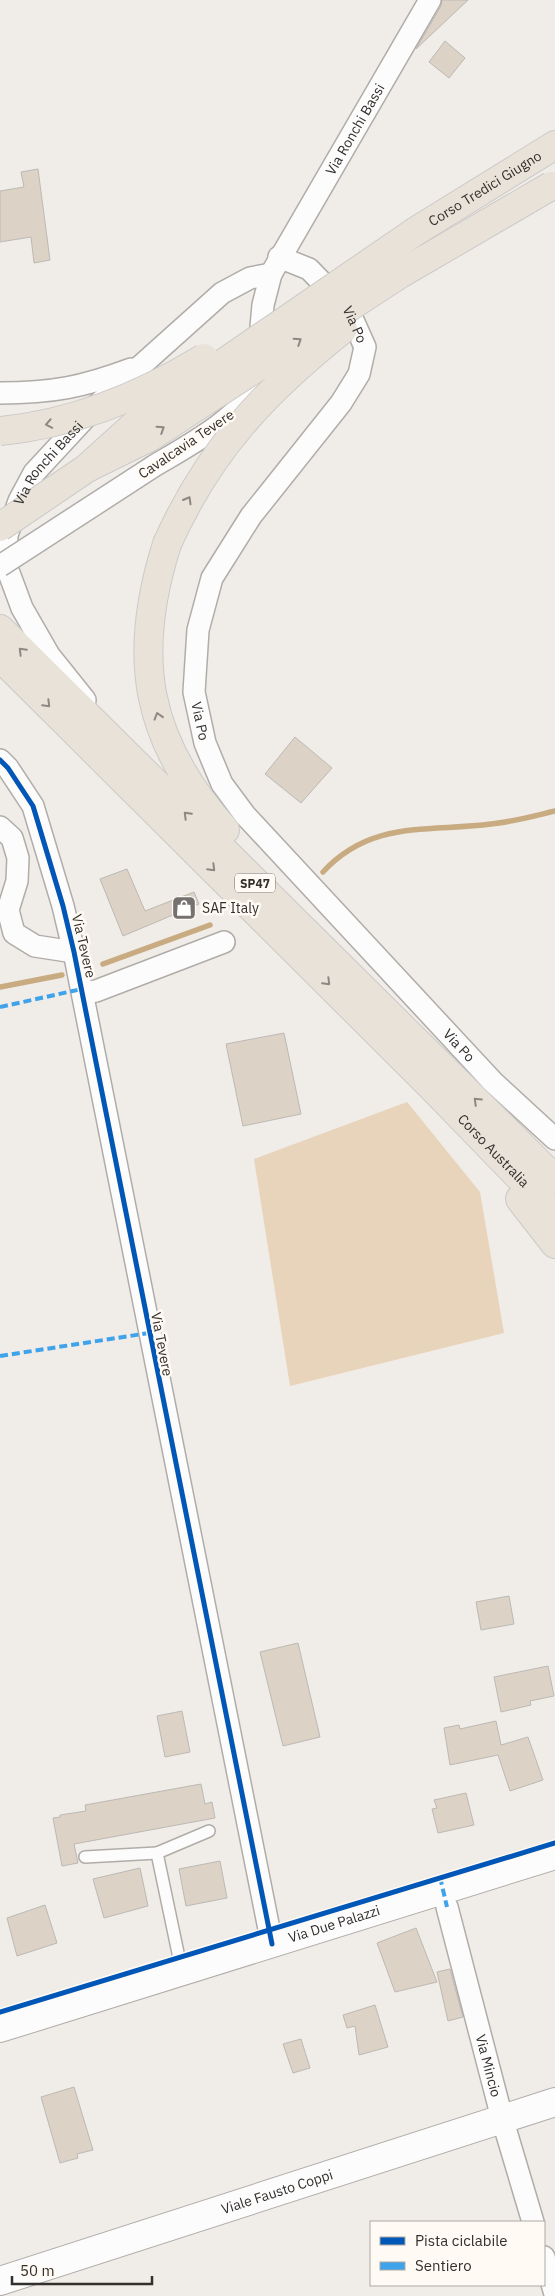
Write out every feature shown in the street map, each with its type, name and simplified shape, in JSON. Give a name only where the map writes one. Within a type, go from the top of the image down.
[{"type":"highway","name":"Corso Tredici Giugno","points":[[416,231],[555,145]]},
{"type":"highway","points":[[0,527],[87,468],[150,437],[400,274],[553,184]]},
{"type":"highway","points":[[363,990],[286,897],[202,804],[176,761],[157,714],[146,653],[149,616],[159,569],[167,544],[181,512],[204,472],[241,424],[290,374],[372,306],[553,184]]},
{"type":"highway","points":[[0,431],[66,420],[93,412],[137,392],[196,363],[416,231]]},
{"type":"highway","points":[[87,468],[139,421],[416,231]]},
{"type":"highway","name":"Via Po","points":[[0,628],[363,990],[512,1135]]},
{"type":"highway","name":"SP47","points":[[0,657],[431,1086],[555,1244]]},
{"type":"highway","name":"Corso Australia","points":[[431,1086],[555,1214]]},
{"type":"highway","name":"SP47","points":[[512,1135],[555,1172]]},
{"type":"highway","name":"Corso Australia","points":[[512,1135],[555,1179]]},
{"type":"street","name":"Via Ronchi Bassi","points":[[110,739],[79,691],[49,654],[22,608],[6,565],[7,535],[18,501],[34,473],[97,406],[222,293],[275,265],[430,0]]},
{"type":"street","name":"Cavalcavia Tevere","points":[[0,566],[185,448],[230,416],[252,394],[256,382],[263,305],[275,265]]},
{"type":"street","name":"Via Po","points":[[275,265],[309,269],[348,309],[364,347],[359,374],[341,403],[251,516],[212,578],[198,630],[194,692],[205,743],[222,784],[244,815],[487,1075],[555,1139]]},
{"type":"street","name":"Via Ronchi Bassi","points":[[0,392],[58,391],[100,381],[146,363]]},
{"type":"street","name":"Via Tevere","points":[[0,760],[8,768],[33,806],[63,906],[74,952],[272,1944]]},
{"type":"street","name":"Via Tevere","points":[[0,827],[12,838],[18,858],[17,882],[8,910],[14,933],[35,946],[74,952]]},
{"type":"street","name":"Via Tevere","points":[[83,993],[96,991],[224,942]]},
{"type":"street","name":"Via Due Palazzi","points":[[0,2028],[555,1855]]},
{"type":"street","name":"Via Mincio","points":[[447,1907],[502,2118],[533,2221]]},
{"type":"street","name":"Viale Fausto Coppi","points":[[0,2281],[555,2102]]},
{"type":"street","points":[[545,2260],[555,2294]]},
{"type":"lane","points":[[85,1858],[158,1853],[208,1831]]},
{"type":"lane","points":[[158,1853],[182,1972]]},
{"type":"shaded area","points":[[407,1102],[480,1192],[504,1333],[290,1386],[254,1159]]},
{"type":"building","points":[[442,0],[468,0],[416,49],[441,6]]},
{"type":"building","points":[[445,41],[465,58],[449,78],[429,62]]},
{"type":"building","points":[[38,169],[50,260],[34,263],[31,237],[0,242],[0,191],[24,187],[21,172]]},
{"type":"building","points":[[295,737],[332,768],[301,803],[265,774]]},
{"type":"building","points":[[127,869],[145,911],[194,892],[199,904],[123,936],[100,879]]},
{"type":"building","points":[[284,1033],[301,1114],[243,1126],[226,1044]]},
{"type":"building","points":[[509,1596],[514,1624],[481,1630],[476,1602]]},
{"type":"building","points":[[298,1643],[320,1737],[283,1746],[260,1652]]},
{"type":"building","points":[[548,1666],[554,1696],[530,1701],[531,1705],[501,1712],[494,1677]]},
{"type":"building","points":[[182,1711],[190,1752],[165,1757],[157,1716]]},
{"type":"building","points":[[496,1721],[501,1745],[528,1737],[543,1780],[510,1791],[498,1755],[450,1765],[444,1728],[459,1725],[460,1729]]},
{"type":"building","points":[[201,1784],[205,1804],[212,1802],[215,1818],[74,1844],[78,1863],[62,1866],[53,1818],[86,1811],[85,1805]]},
{"type":"building","points":[[466,1793],[474,1825],[438,1833],[432,1809],[437,1808],[434,1800]]},
{"type":"building","points":[[220,1861],[227,1898],[186,1906],[179,1869]]},
{"type":"building","points":[[140,1868],[148,1906],[104,1918],[93,1879]]},
{"type":"building","points":[[45,1905],[57,1943],[17,1956],[7,1918]]},
{"type":"building","points":[[416,1928],[437,1982],[395,1992],[377,1943]]},
{"type":"building","points":[[450,1969],[463,2017],[448,2021],[437,1972]]},
{"type":"building","points":[[375,2005],[388,2047],[359,2055],[355,2026],[347,2028],[343,2015]]},
{"type":"building","points":[[301,2039],[310,2068],[293,2073],[283,2044]]},
{"type":"building","points":[[74,2087],[93,2150],[77,2154],[78,2158],[60,2163],[41,2097]]},
{"type":"waterway","points":[[323,872],[341,855],[381,836],[401,831],[499,823],[555,811]]},
{"type":"waterway","points":[[103,964],[210,925]]},
{"type":"waterway","points":[[0,987],[62,975]]},
{"type":"marked path","points":[[0,1007],[82,989]]},
{"type":"marked path","points":[[0,1356],[149,1333]]},
{"type":"marked path","points":[[440,1877],[447,1907]]},
{"type":"cycle path","points":[[0,760],[8,768],[33,806],[63,906],[74,952],[272,1944]]},
{"type":"cycle path","points":[[0,2012],[555,1843]]},
{"type":"place","name":"SAF Italy","points":[[184,908]]}]
